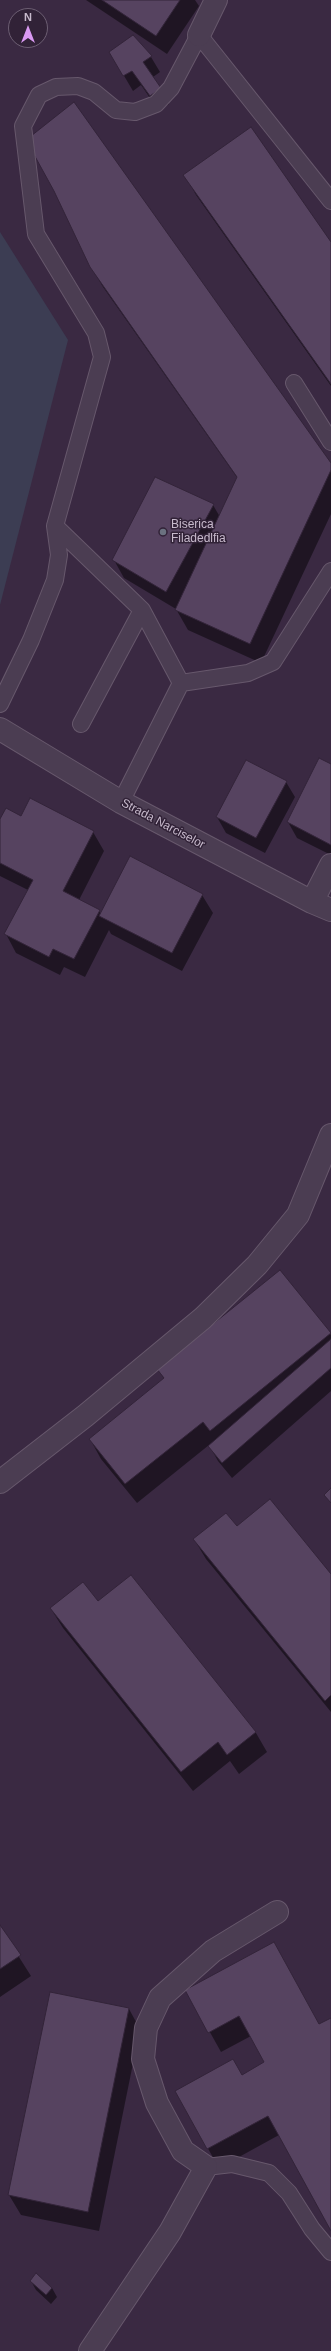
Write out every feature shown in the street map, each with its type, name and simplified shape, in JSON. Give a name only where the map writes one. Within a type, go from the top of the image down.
[{"type":"street","points":[[199,34],[216,0]]},
{"type":"street","name":"Strada Narciselor","points":[[0,729],[121,802],[322,906]]},
{"type":"street","points":[[322,906],[331,865]]},
{"type":"street","points":[[0,1482],[85,1416],[203,1318],[257,1264],[298,1215],[331,1135]]},
{"type":"street","points":[[90,2351],[170,2232],[206,2167],[183,2151],[156,2103],[143,2059],[146,2028],[160,1998],[213,1951],[277,1912]]},
{"type":"lane","points":[[0,704],[31,640],[55,580],[59,555],[55,526],[102,357],[96,333],[36,234],[23,126],[39,95],[56,87],[78,86],[94,92],[116,110],[135,112],[156,104],[171,88],[199,34],[331,201]]},
{"type":"lane","points":[[294,383],[331,442]]},
{"type":"lane","points":[[55,526],[142,610],[181,683]]},
{"type":"lane","points":[[181,683],[240,674],[273,662],[331,571]]},
{"type":"lane","points":[[81,724],[142,610]]},
{"type":"lane","points":[[121,802],[181,683]]},
{"type":"lane","points":[[206,2167],[232,2164],[269,2173],[288,2193],[312,2229],[331,2252]]},
{"type":"shaded area","points":[[0,232],[68,340],[0,605]]},
{"type":"building","points":[[102,0],[180,0],[156,36]]},
{"type":"building","points":[[133,35],[152,56],[143,62],[161,88],[150,96],[132,71],[123,76],[109,52]]},
{"type":"building","points":[[74,102],[331,463],[331,470],[250,644],[175,610],[237,477],[90,267],[54,191],[26,140]]},
{"type":"building","points":[[251,127],[331,242],[331,384],[183,175]]},
{"type":"building","name":"Biserica Filadedlfia","points":[[155,477],[214,504],[166,592],[112,560]]},
{"type":"building","points":[[319,758],[331,764],[331,845],[287,822]]},
{"type":"building","points":[[246,760],[287,781],[256,838],[216,817]]},
{"type":"building","points":[[30,798],[94,831],[63,891],[100,910],[74,959],[53,949],[49,957],[4,934],[33,880],[0,863],[0,819],[6,808],[21,816]]},
{"type":"building","points":[[130,856],[203,894],[172,953],[99,916]]},
{"type":"building","points":[[280,1270],[331,1333],[210,1431],[203,1422],[125,1484],[89,1439],[164,1378],[157,1369]]},
{"type":"building","points":[[331,1339],[331,1368],[222,1463],[208,1446]]},
{"type":"building","points":[[331,1488],[331,1503],[324,1495]]},
{"type":"building","points":[[270,1499],[331,1574],[331,1695],[325,1701],[193,1539],[226,1513],[237,1526]]},
{"type":"building","points":[[131,1575],[256,1732],[227,1755],[218,1742],[181,1772],[50,1608],[83,1582],[98,1601]]},
{"type":"building","points":[[0,1925],[21,1955],[0,1969]]},
{"type":"building","points":[[274,1942],[319,2024],[331,2018],[331,2231],[268,2116],[207,2149],[175,2091],[233,2059],[242,2075],[264,2062],[239,2016],[208,2033],[185,1990]]},
{"type":"building","points":[[50,1992],[129,2008],[88,2212],[8,2195]]},
{"type":"building","points":[[36,2273],[52,2288],[46,2295],[30,2281]]},
{"type":"place","name":"Biserica Filadedlfia","points":[[163,532]]}]
